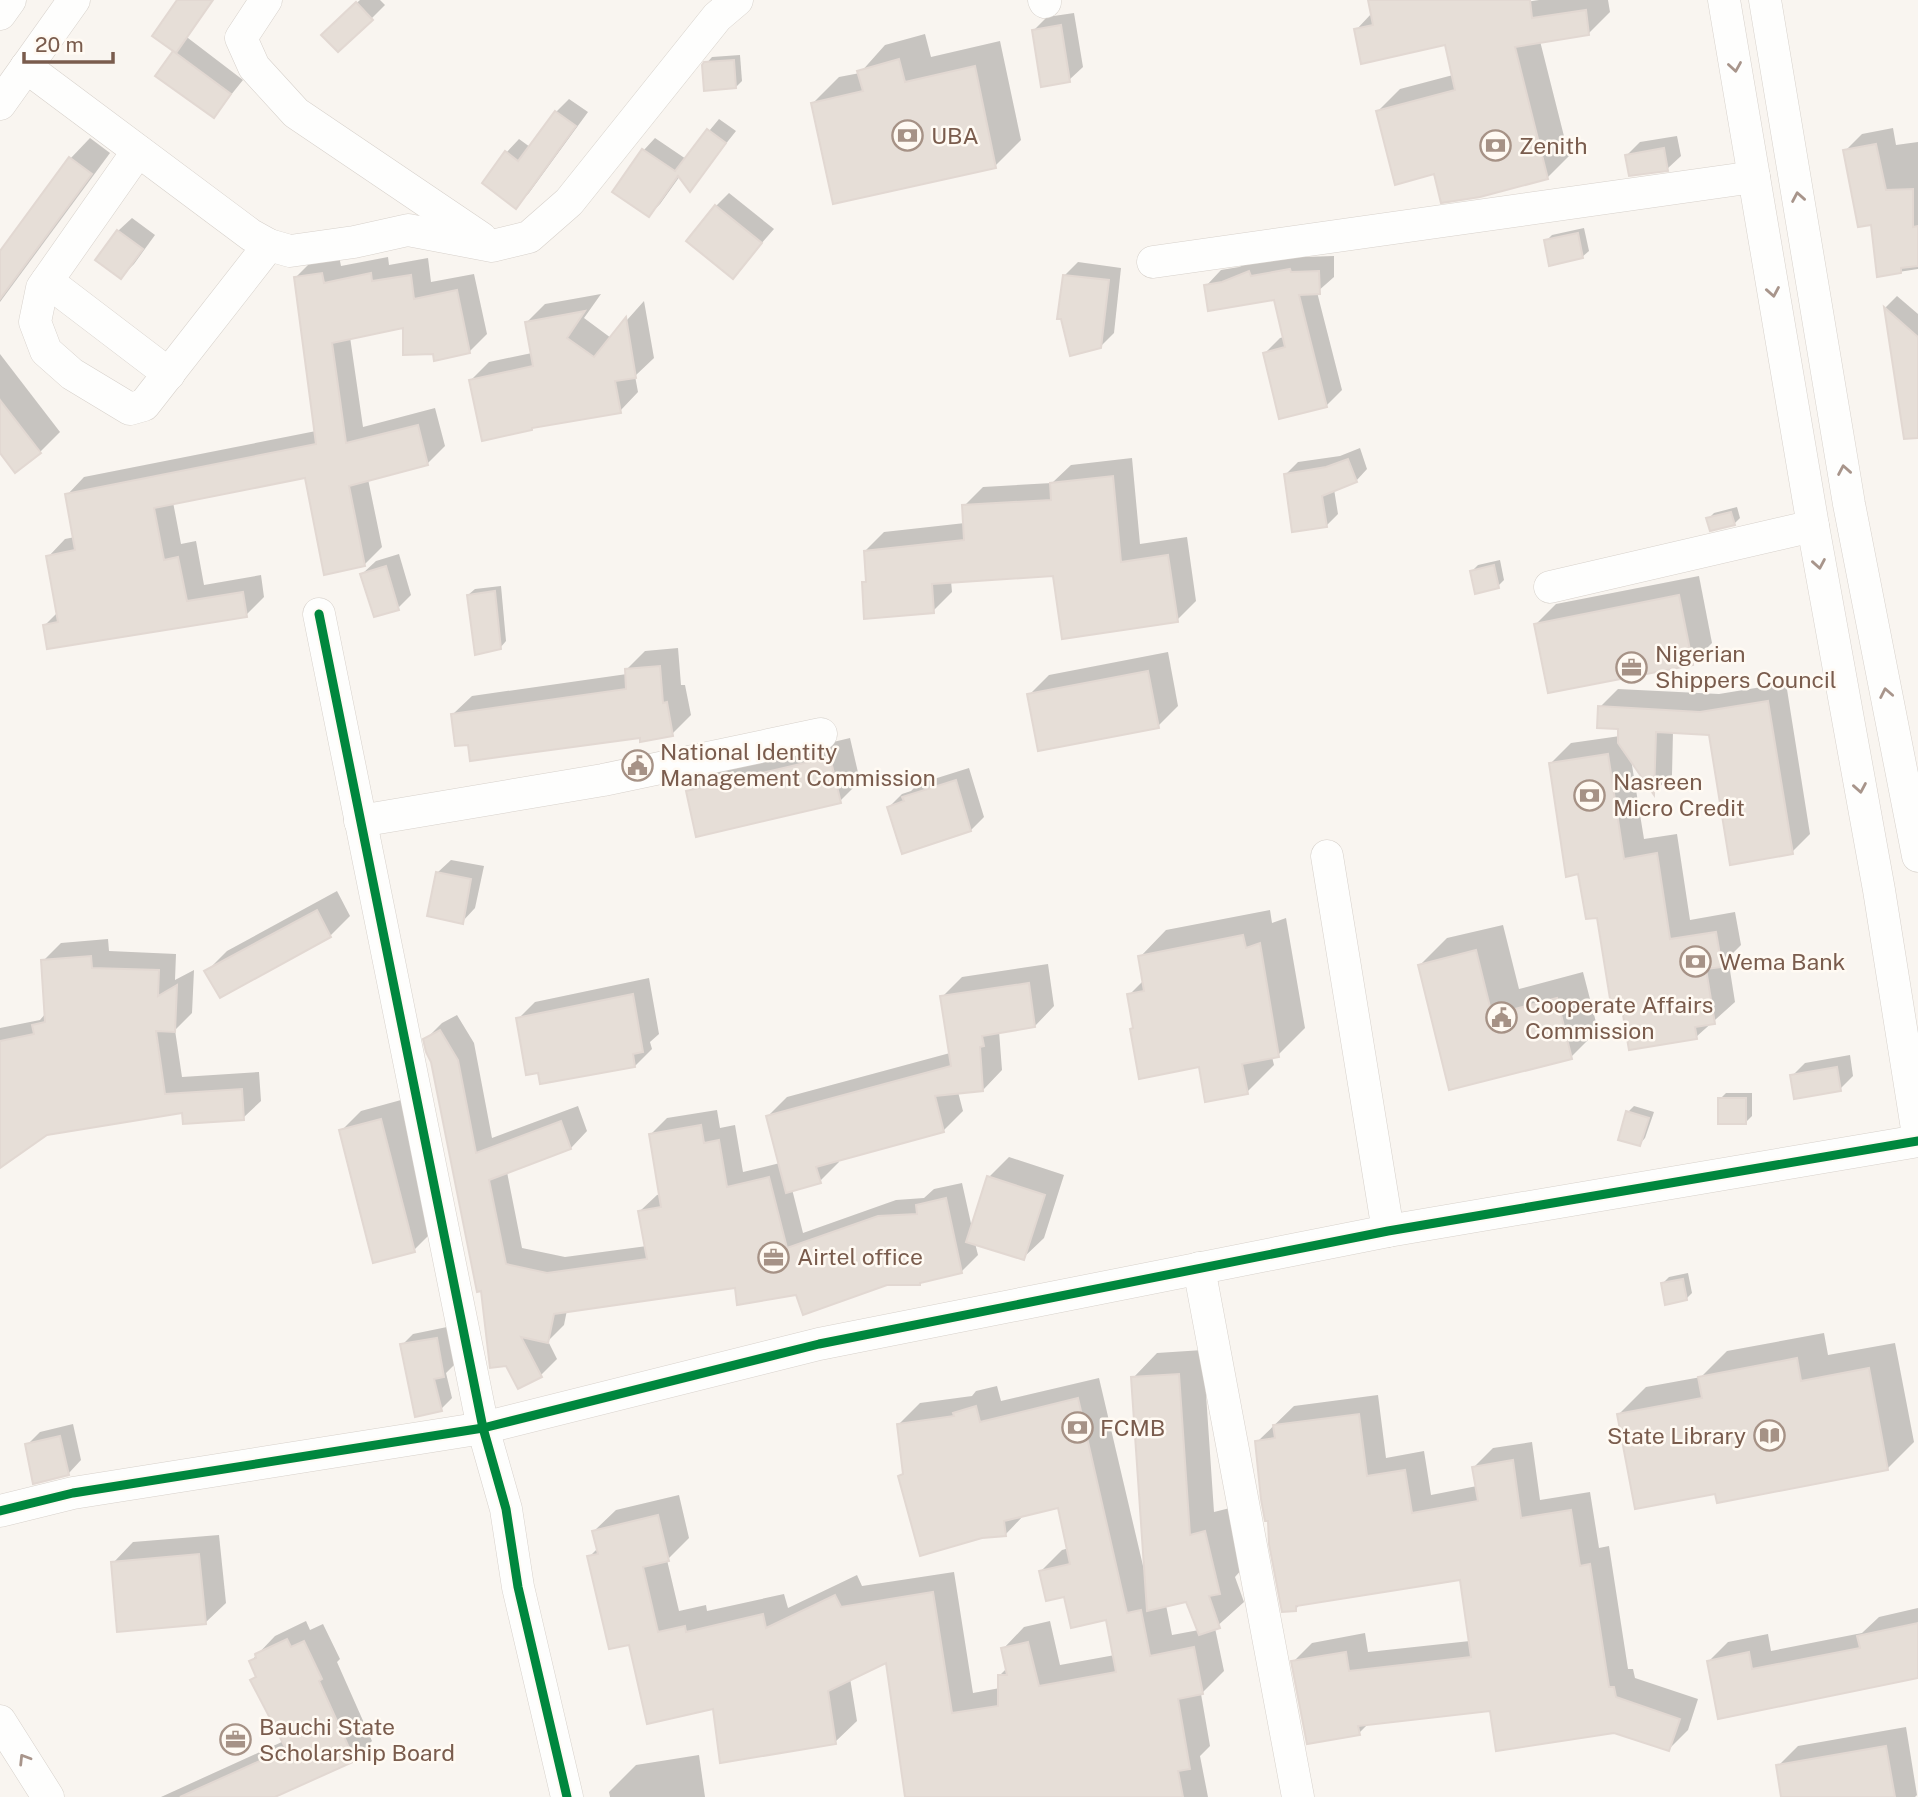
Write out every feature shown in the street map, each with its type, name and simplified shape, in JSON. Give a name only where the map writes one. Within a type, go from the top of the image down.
[{"type":"street","points":[[0,14],[10,0]]},
{"type":"street","points":[[0,104],[74,0]]},
{"type":"street","points":[[266,0],[241,38],[254,67],[296,113],[492,246]]},
{"type":"street","points":[[26,67],[251,235],[269,245],[290,251],[354,242],[408,230],[492,246],[529,237],[569,202],[717,17],[737,0]]},
{"type":"street","points":[[1724,0],[1812,526],[1879,890],[1918,1135]]},
{"type":"street","points":[[1765,0],[1849,504],[1918,856]]},
{"type":"street","points":[[138,151],[42,288],[35,322],[46,351],[72,374],[130,409],[144,404],[269,245]]},
{"type":"street","points":[[1153,262],[1754,177]]},
{"type":"street","points":[[47,281],[169,374]]},
{"type":"street","points":[[1550,587],[1812,526]]},
{"type":"street","points":[[319,614],[483,1428],[506,1509],[518,1587],[567,1797]]},
{"type":"street","points":[[360,821],[603,780],[821,734]]},
{"type":"street","points":[[1327,856],[1388,1231]]},
{"type":"street","points":[[0,1511],[73,1493],[483,1428],[819,1344],[1388,1231],[1918,1141]]},
{"type":"street","points":[[1199,1268],[1298,1797]]},
{"type":"street","points":[[0,1721],[48,1797]]},
{"type":"building","points":[[177,0],[213,0],[176,53],[152,36]]},
{"type":"building","points":[[1368,0],[1530,0],[1532,18],[1586,10],[1589,35],[1515,47],[1548,179],[1480,197],[1441,203],[1434,174],[1395,185],[1376,111],[1455,90],[1445,45],[1361,64],[1354,29],[1373,25]]},
{"type":"building","points":[[356,2],[373,20],[338,52],[321,35]]},
{"type":"building","points":[[1061,25],[1070,82],[1041,87],[1032,30]]},
{"type":"building","points":[[173,51],[231,94],[214,118],[155,76]]},
{"type":"building","points":[[899,59],[905,82],[975,66],[996,168],[833,204],[811,103],[863,91],[857,71]]},
{"type":"building","points":[[734,60],[736,88],[704,91],[704,62]]},
{"type":"building","points":[[555,111],[576,126],[516,209],[482,183],[505,151],[518,161]]},
{"type":"building","points":[[707,129],[726,143],[690,192],[678,176],[649,217],[612,192],[642,149],[675,171]]},
{"type":"building","points":[[1876,144],[1886,190],[1913,189],[1913,227],[1918,226],[1918,266],[1901,268],[1901,273],[1877,277],[1871,225],[1858,227],[1843,150]]},
{"type":"building","points":[[1664,148],[1668,171],[1629,176],[1625,155]]},
{"type":"building","points":[[69,157],[92,174],[0,299],[0,251]]},
{"type":"building","points":[[715,205],[762,243],[733,279],[686,241]]},
{"type":"building","points":[[117,230],[143,249],[121,279],[95,260]]},
{"type":"building","points":[[1578,233],[1583,258],[1549,266],[1544,240]]},
{"type":"building","points":[[1290,269],[1291,272],[1319,271],[1320,294],[1299,295],[1327,407],[1279,419],[1263,353],[1285,347],[1274,300],[1208,311],[1204,285],[1222,282],[1249,271],[1251,276]]},
{"type":"building","points":[[322,273],[324,283],[371,273],[372,281],[411,275],[414,299],[457,290],[470,353],[434,361],[433,354],[403,355],[403,328],[332,343],[346,443],[418,425],[428,465],[349,486],[365,566],[324,575],[305,478],[154,508],[164,560],[178,557],[187,601],[243,592],[247,617],[47,649],[43,625],[58,622],[46,556],[75,550],[65,494],[316,444],[294,277]]},
{"type":"building","points":[[1063,275],[1109,280],[1101,348],[1070,356],[1061,319],[1057,319]]},
{"type":"building","points":[[1884,307],[1918,337],[1918,438],[1904,439]]},
{"type":"building","points":[[585,311],[567,338],[594,357],[626,317],[636,378],[615,381],[621,413],[532,428],[482,441],[469,380],[533,366],[525,322]]},
{"type":"building","points":[[0,400],[41,453],[15,473],[0,453]]},
{"type":"building","points":[[1348,459],[1357,482],[1322,496],[1327,527],[1292,532],[1284,474],[1326,467]]},
{"type":"building","points":[[1113,476],[1121,562],[1168,555],[1178,622],[1062,639],[1053,576],[932,584],[934,613],[864,619],[864,551],[964,540],[962,505],[1051,500],[1050,483]]},
{"type":"building","points":[[1731,512],[1735,525],[1710,531],[1706,518]]},
{"type":"building","points":[[1494,565],[1499,588],[1475,594],[1470,571]]},
{"type":"building","points":[[386,566],[399,610],[374,617],[360,574]]},
{"type":"building","points":[[495,591],[501,649],[475,655],[467,595]]},
{"type":"building","points":[[1679,595],[1693,665],[1548,693],[1534,624]]},
{"type":"building","points":[[660,666],[663,703],[667,702],[673,736],[470,761],[468,745],[455,746],[451,714],[626,689],[625,669]]},
{"type":"building","points":[[1148,671],[1159,728],[1038,751],[1027,694]]},
{"type":"building","points":[[1768,701],[1793,854],[1730,865],[1709,735],[1656,732],[1654,795],[1618,743],[1618,729],[1597,728],[1598,706],[1700,712]]},
{"type":"building","points":[[1608,754],[1624,859],[1657,853],[1670,939],[1716,932],[1722,967],[1706,969],[1715,1024],[1695,1027],[1697,1039],[1629,1050],[1622,1009],[1612,1011],[1597,918],[1586,919],[1578,874],[1566,877],[1549,763]]},
{"type":"building","points":[[830,757],[841,803],[696,837],[686,791]]},
{"type":"building","points":[[956,780],[971,831],[902,854],[887,807],[904,801],[902,797]]},
{"type":"building","points":[[436,872],[471,879],[463,924],[427,916]]},
{"type":"building","points":[[317,910],[331,937],[220,998],[204,971]]},
{"type":"building","points":[[1243,935],[1246,948],[1260,943],[1279,1057],[1242,1064],[1248,1094],[1205,1102],[1199,1067],[1139,1079],[1127,994],[1144,991],[1138,956]]},
{"type":"building","points":[[1476,950],[1492,1015],[1557,998],[1572,1059],[1449,1090],[1418,965]]},
{"type":"building","points":[[91,956],[92,968],[159,970],[158,996],[177,985],[175,1032],[156,1031],[165,1094],[242,1089],[244,1120],[183,1124],[182,1113],[47,1135],[0,1168],[0,1041],[34,1034],[32,1025],[45,1022],[41,960]]},
{"type":"building","points":[[1029,983],[1035,1027],[982,1036],[984,1046],[980,1047],[983,1091],[935,1096],[944,1132],[816,1167],[821,1183],[786,1193],[766,1116],[951,1066],[940,996]]},
{"type":"building","points":[[633,994],[643,1052],[633,1054],[635,1067],[540,1084],[538,1073],[526,1075],[516,1018]]},
{"type":"building","points":[[440,1030],[458,1060],[476,1153],[561,1121],[571,1149],[489,1180],[506,1264],[547,1273],[647,1259],[638,1211],[661,1207],[649,1134],[701,1125],[704,1143],[719,1140],[727,1187],[769,1177],[787,1248],[878,1216],[917,1214],[916,1205],[946,1198],[962,1273],[920,1285],[887,1285],[803,1315],[796,1295],[737,1305],[735,1288],[554,1314],[548,1343],[521,1337],[542,1377],[518,1389],[506,1366],[490,1368],[481,1291],[477,1292],[431,1062],[423,1039]]},
{"type":"building","points":[[1837,1067],[1841,1091],[1794,1099],[1790,1075]]},
{"type":"building","points":[[1718,1098],[1746,1098],[1746,1124],[1718,1124]]},
{"type":"building","points":[[1626,1111],[1649,1118],[1640,1146],[1618,1140]]},
{"type":"building","points":[[381,1119],[415,1252],[373,1263],[339,1130]]},
{"type":"building","points":[[987,1176],[1045,1195],[1024,1260],[966,1242]]},
{"type":"building","points":[[1683,1279],[1687,1300],[1665,1305],[1661,1283]]},
{"type":"building","points":[[437,1338],[444,1377],[434,1379],[442,1411],[415,1417],[400,1344]]},
{"type":"building","points":[[1797,1358],[1801,1381],[1869,1368],[1888,1470],[1717,1503],[1715,1494],[1635,1509],[1617,1414],[1702,1398],[1698,1377]]},
{"type":"building","points":[[1179,1374],[1190,1535],[1205,1531],[1220,1594],[1209,1596],[1220,1628],[1199,1635],[1186,1602],[1147,1611],[1131,1377]]},
{"type":"building","points":[[1078,1398],[1127,1613],[1141,1610],[1150,1656],[1194,1647],[1203,1694],[1178,1699],[1190,1769],[1178,1771],[1183,1797],[905,1797],[886,1663],[828,1691],[836,1744],[720,1763],[713,1709],[647,1724],[629,1645],[609,1649],[587,1556],[598,1554],[592,1531],[658,1515],[669,1561],[643,1567],[658,1632],[685,1626],[686,1632],[763,1614],[766,1628],[835,1595],[841,1607],[933,1592],[952,1713],[998,1706],[998,1675],[1007,1675],[1001,1648],[1028,1642],[1039,1686],[1116,1672],[1106,1620],[1071,1628],[1064,1597],[1046,1601],[1039,1571],[1070,1564],[1058,1508],[1004,1521],[1006,1536],[982,1538],[920,1556],[898,1476],[903,1474],[897,1424],[954,1416],[953,1413],[976,1406],[980,1422]]},
{"type":"building","points":[[1359,1414],[1367,1476],[1405,1470],[1412,1513],[1478,1501],[1472,1467],[1513,1460],[1521,1518],[1571,1510],[1580,1566],[1590,1564],[1609,1687],[1614,1687],[1616,1697],[1680,1719],[1669,1751],[1614,1733],[1496,1751],[1490,1711],[1358,1726],[1360,1735],[1307,1744],[1291,1661],[1346,1652],[1349,1671],[1471,1657],[1460,1580],[1296,1606],[1296,1611],[1282,1612],[1269,1544],[1268,1521],[1265,1521],[1261,1499],[1255,1441],[1275,1438],[1273,1425]]},
{"type":"building","points":[[60,1436],[69,1475],[33,1484],[25,1444]]},
{"type":"building","points":[[199,1554],[206,1624],[117,1632],[111,1562]]},
{"type":"building","points":[[1918,1623],[1918,1678],[1718,1719],[1707,1661],[1749,1652],[1752,1669],[1860,1648],[1857,1636]]},
{"type":"building","points":[[287,1639],[291,1647],[304,1641],[355,1761],[275,1797],[180,1797],[286,1749],[250,1680],[256,1677],[249,1661],[256,1658],[255,1654]]},
{"type":"building","points":[[1886,1746],[1895,1797],[1781,1797],[1776,1765]]},
{"type":"cycle path","points":[[319,614],[483,1428],[506,1509],[518,1587],[567,1797]]},
{"type":"cycle path","points":[[0,1511],[73,1493],[483,1428],[819,1344],[1388,1231],[1918,1141]]},
{"type":"place","name":"UBA","points":[[908,136]]},
{"type":"place","name":"Zenith","points":[[1496,146]]},
{"type":"place","name":"Nigerian Shippers Council","points":[[1632,667]]},
{"type":"place","name":"National Identity Management Commission","points":[[637,765]]},
{"type":"place","name":"Nasreen Micro Credit","points":[[1590,795]]},
{"type":"place","name":"Wema Bank","points":[[1696,962]]},
{"type":"place","name":"Cooperate Affairs Commission","points":[[1502,1018]]},
{"type":"place","name":"Airtel office","points":[[774,1257]]},
{"type":"place","name":"FCMB","points":[[1077,1428]]},
{"type":"place","name":"State Library","points":[[1769,1436]]},
{"type":"place","name":"Bauchi State Scholarship Board","points":[[236,1740]]}]
